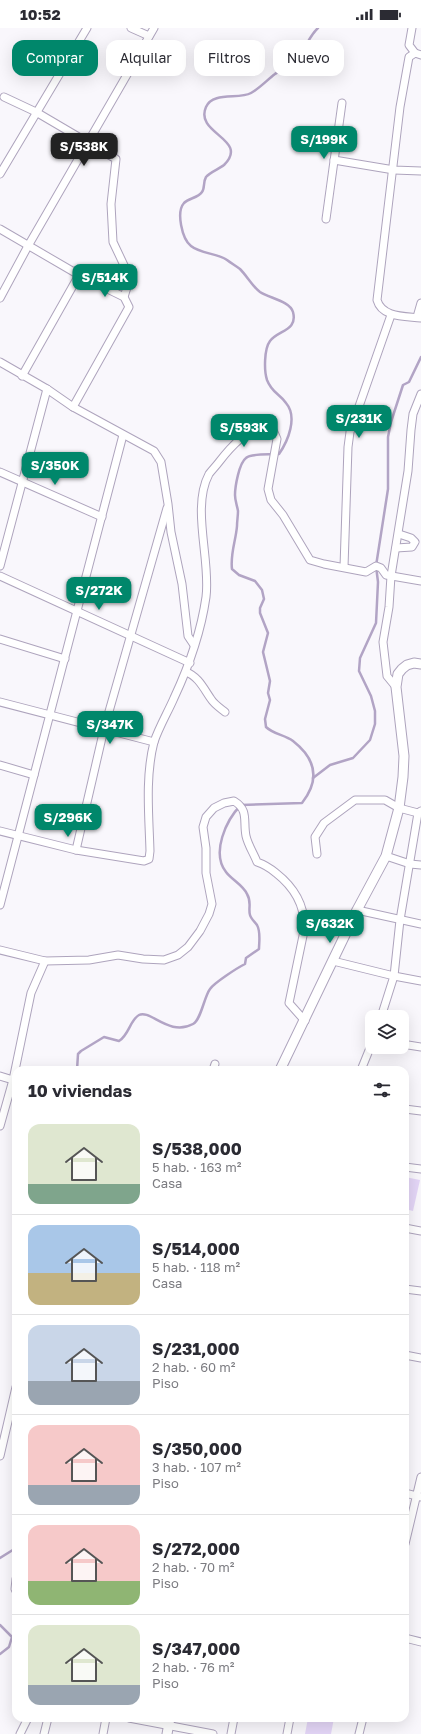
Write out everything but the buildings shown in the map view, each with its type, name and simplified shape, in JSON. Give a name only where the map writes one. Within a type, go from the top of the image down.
[{"type":"main road","points":[[282,1066],[357,910],[386,856],[399,808],[404,777],[404,756],[396,687],[398,674],[407,665],[414,663],[421,664]]},
{"type":"street","points":[[0,174],[87,28]]},
{"type":"street","points":[[131,28],[149,36]]},
{"type":"street","points":[[0,298],[28,246],[154,28]]},
{"type":"street","points":[[412,28],[409,45],[418,54],[409,57],[400,107],[394,170],[377,300],[381,307],[391,315],[419,317],[421,303]]},
{"type":"street","points":[[4,97],[36,112],[116,158],[111,204],[113,242],[130,278],[124,297]]},
{"type":"street","points":[[326,219],[342,103]]},
{"type":"street","points":[[334,160],[394,170],[421,171]]},
{"type":"street","points":[[0,229],[80,275],[124,297],[129,307],[73,407]]},
{"type":"street","points":[[22,376],[80,275]]},
{"type":"street","points":[[344,567],[348,447],[350,432],[391,315]]},
{"type":"street","points":[[0,362],[73,407],[154,451],[161,462],[171,532],[182,584],[188,636],[194,645]]},
{"type":"street","points":[[0,566],[47,390]]},
{"type":"street","points":[[396,687],[387,676],[383,642],[389,607],[391,576],[408,472],[410,430],[413,414],[421,394]]},
{"type":"street","points":[[0,831],[76,850],[144,861],[149,859],[148,797],[154,742],[190,663],[194,645],[204,616],[207,573],[202,528],[202,494],[209,474],[221,459],[243,435],[256,427],[267,423],[273,430],[277,439],[268,489],[271,500],[283,516],[310,560],[366,572],[376,566],[380,567],[386,576],[421,581]]},
{"type":"street","points":[[0,905],[2,889],[18,836],[78,612],[123,435]]},
{"type":"street","points":[[0,472],[102,517]]},
{"type":"street","points":[[76,850],[104,729],[168,504]]},
{"type":"street","points":[[396,548],[412,547],[415,542],[411,538],[398,534]]},
{"type":"street","points":[[0,576],[190,663]]},
{"type":"street","points":[[0,639],[65,659]]},
{"type":"street","points":[[186,672],[192,674],[205,688],[211,700],[225,712]]},
{"type":"street","points":[[0,702],[154,742]]},
{"type":"street","points":[[0,766],[34,775]]},
{"type":"street","points":[[317,854],[315,837],[324,823],[355,800],[385,800],[399,808],[419,812],[400,920],[394,976],[382,1010]]},
{"type":"street","points":[[0,950],[45,961],[90,960],[118,955],[164,960],[178,956],[188,947],[200,931],[209,914],[212,904],[206,873],[206,848],[203,827],[206,817],[214,808],[224,803],[234,801],[241,805],[244,811],[246,836],[257,862],[266,865],[286,881],[295,891],[303,908],[305,920],[304,931],[290,1003],[304,1021]]},
{"type":"street","points":[[386,856],[410,864],[421,865]]},
{"type":"street","points":[[357,910],[421,924]]},
{"type":"street","points":[[16,1066],[31,994],[45,961]]},
{"type":"street","points":[[333,962],[421,981]]},
{"type":"street","points":[[409,1045],[421,1047]]},
{"type":"street","points":[[363,1066],[368,1054]]},
{"type":"street","points":[[0,1076],[12,1080]]},
{"type":"street","points":[[0,1126],[12,1084]]},
{"type":"street","points":[[409,1110],[421,1111]]},
{"type":"street","points":[[409,1168],[421,1170]]},
{"type":"street","points":[[409,1229],[421,1231]]},
{"type":"street","points":[[409,1290],[421,1292]]},
{"type":"street","points":[[409,1356],[421,1358]]},
{"type":"street","points":[[0,1456],[12,1404]]},
{"type":"street","points":[[409,1530],[418,1497],[421,1477]]},
{"type":"street","points":[[409,1639],[421,1642]]},
{"type":"street","points":[[20,1734],[26,1722]]},
{"type":"street","points":[[44,1734],[47,1722]]},
{"type":"street","points":[[103,1734],[105,1722]]},
{"type":"street","points":[[150,1722],[213,1734]]},
{"type":"street","points":[[231,1734],[233,1722]]},
{"type":"street","points":[[288,1734],[290,1722]]},
{"type":"street","points":[[358,1734],[362,1722]]},
{"type":"shaded area","points":[[409,1178],[420,1180],[413,1211],[409,1210]]},
{"type":"shaded area","points":[[307,1722],[333,1722],[331,1734],[305,1734]]},
{"type":"waterway","points":[[77,1066],[78,1054],[81,1051],[104,1037],[119,1041],[125,1035],[133,1020],[139,1015],[143,1014],[176,1027],[184,1027],[193,1024],[196,1022],[212,986],[245,964],[246,958],[259,949],[259,931],[250,915],[250,902],[248,897],[243,888],[226,872],[222,864],[220,856],[222,837],[230,819],[241,805],[302,803],[308,794],[313,778],[311,762],[301,748],[293,741],[266,727],[265,719],[270,700],[268,693],[270,681],[263,652],[268,633],[260,613],[260,608],[264,599],[262,590],[255,581],[239,575],[232,569],[232,552],[238,513],[235,491],[241,465],[248,456],[279,454],[286,443],[290,429],[290,409],[269,384],[266,376],[265,360],[268,345],[273,337],[286,330],[293,323],[293,312],[284,302],[260,292],[254,287],[240,269],[227,260],[219,256],[199,251],[191,246],[185,238],[181,225],[180,213],[184,203],[196,197],[203,190],[206,177],[224,165],[230,156],[230,149],[227,142],[207,124],[204,116],[209,102],[220,97],[246,95],[254,91],[276,73],[285,69],[296,59],[318,28]]},
{"type":"waterway","points":[[313,778],[330,765],[353,758],[370,740],[375,724],[375,711],[371,696],[359,671],[360,658],[376,623],[378,582],[376,566],[388,489],[388,437],[391,422],[403,385],[409,382],[421,357]]},
{"type":"waterway","points":[[0,1558],[12,1550]]},
{"type":"waterway","points":[[0,1625],[12,1637],[9,1647],[0,1654]]}]
